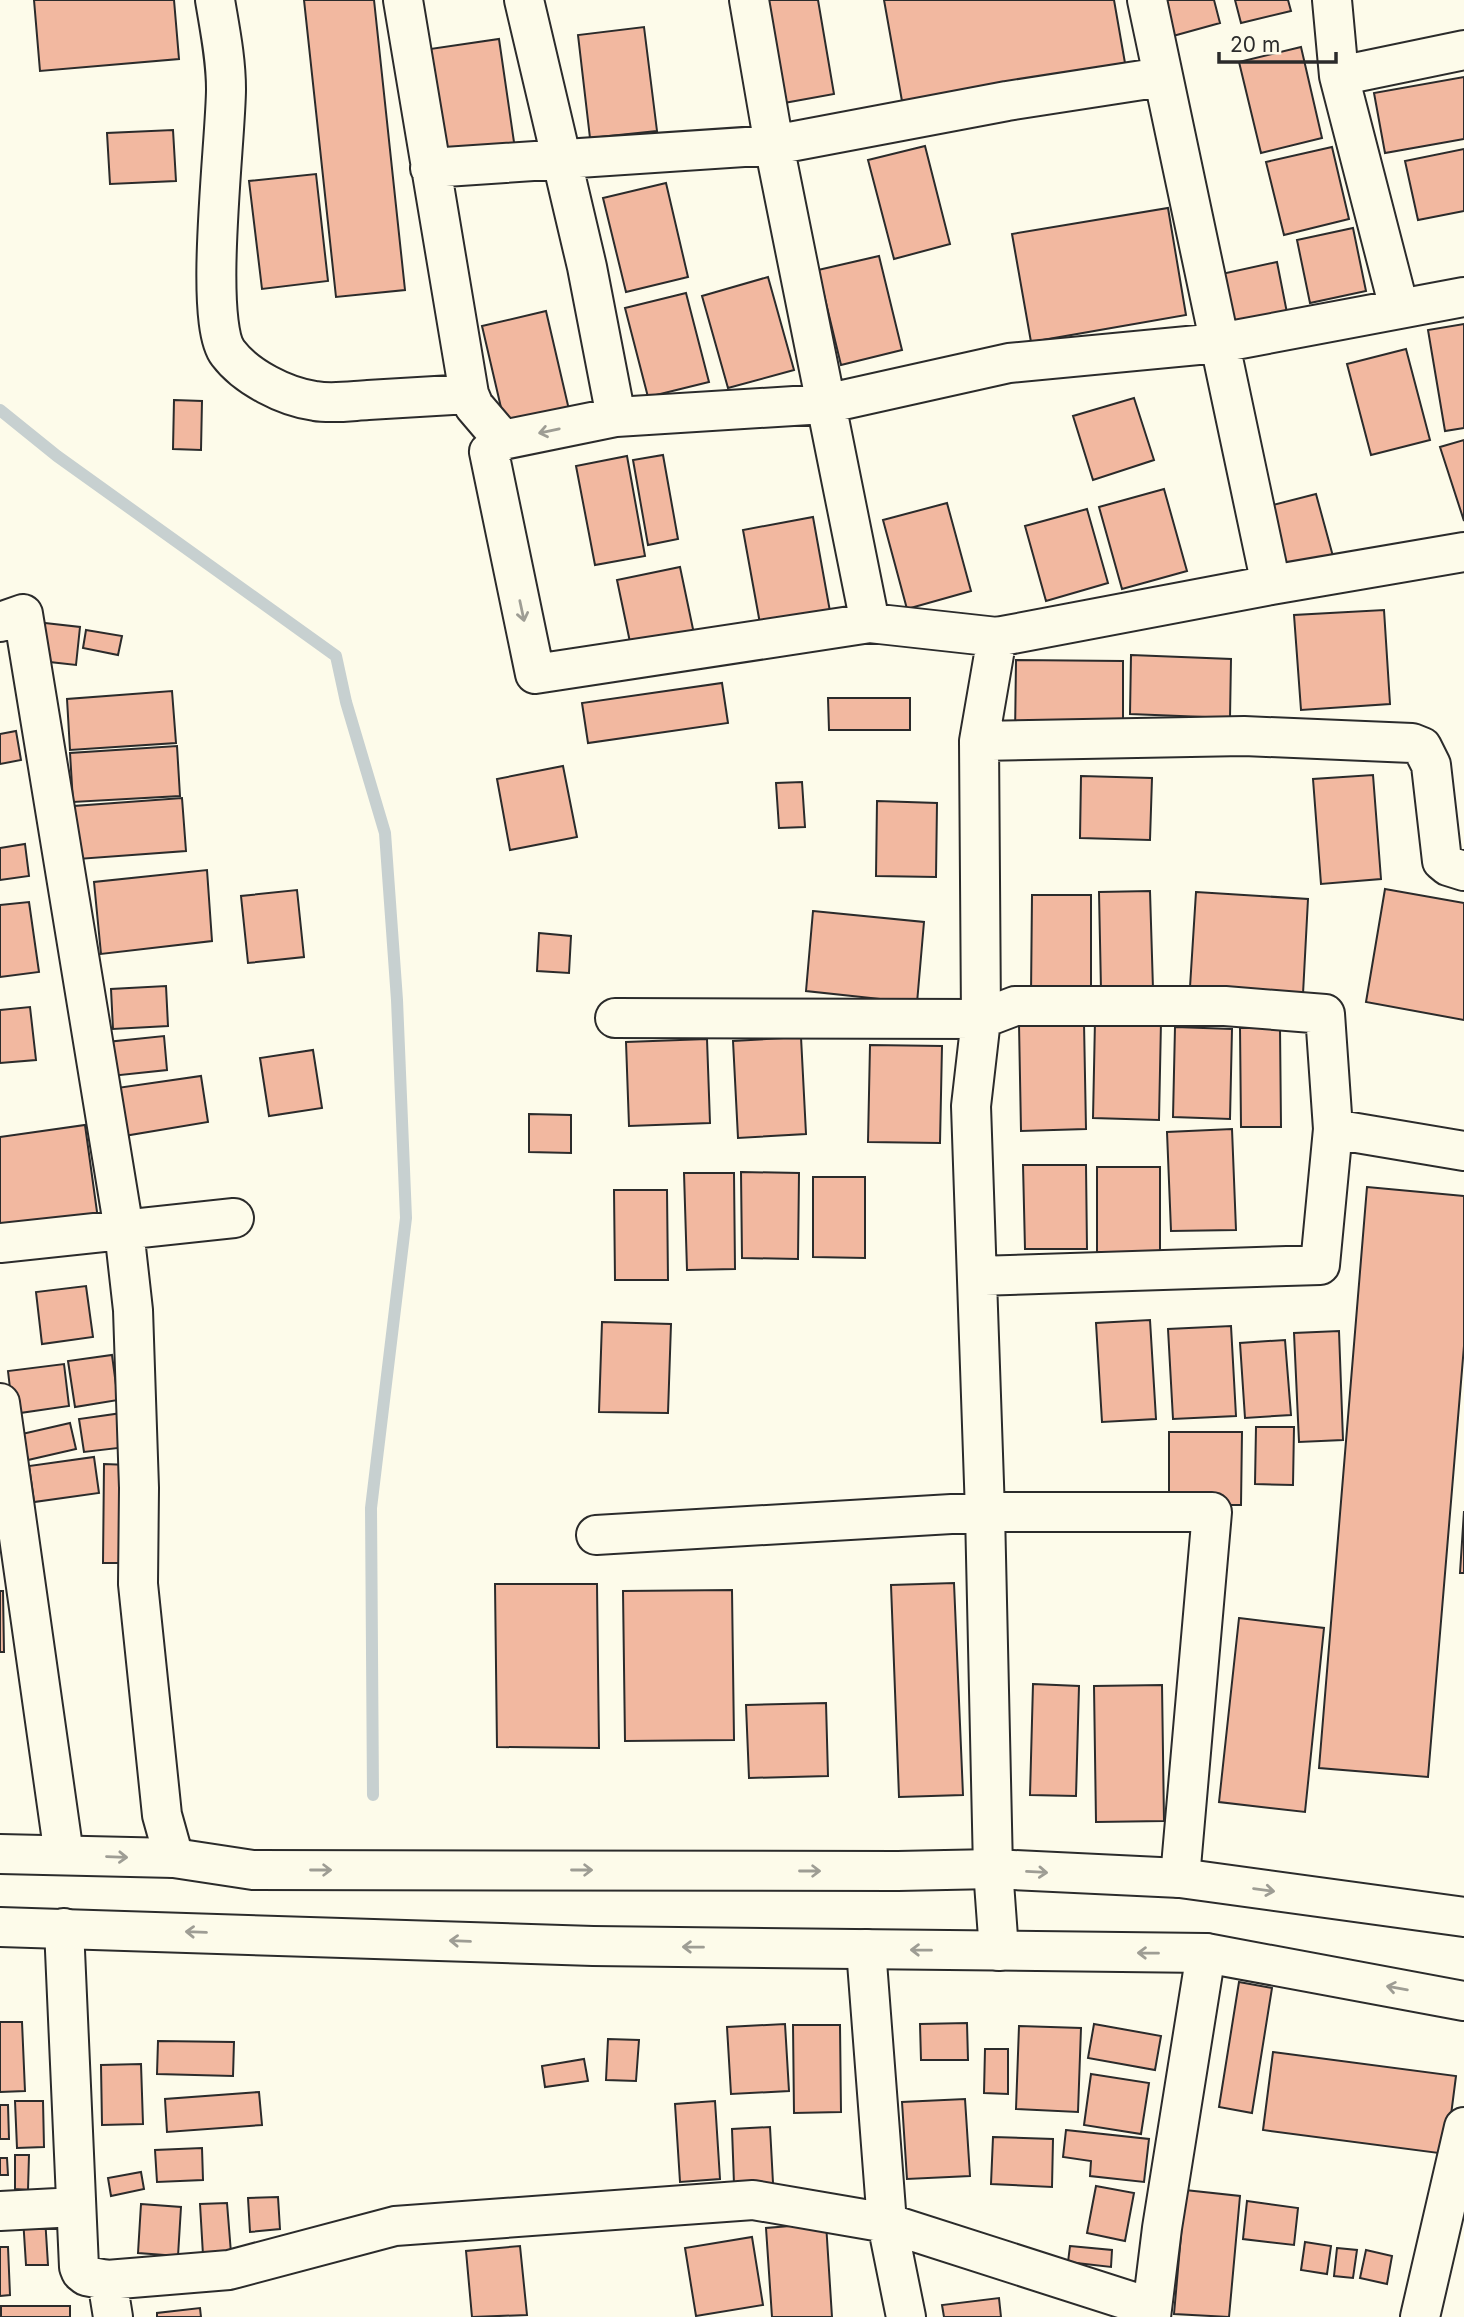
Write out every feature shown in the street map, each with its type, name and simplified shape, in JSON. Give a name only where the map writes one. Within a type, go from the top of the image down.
[{"type":"street","points":[[215,0],[225,54],[226,89],[220,162],[217,294],[220,335],[227,352],[248,372],[274,387],[317,402],[469,394]]},
{"type":"street","points":[[403,0],[469,394],[479,412],[503,440]]},
{"type":"street","points":[[524,0],[587,267],[616,417]]},
{"type":"street","points":[[749,0],[774,145],[870,623]]},
{"type":"street","points":[[1147,0],[1271,585]]},
{"type":"street","points":[[1332,0],[1339,76],[1399,308]]},
{"type":"street","points":[[1339,76],[1464,50]]},
{"type":"street","points":[[430,168],[774,145],[1007,101],[1162,77]]},
{"type":"street","points":[[1464,297],[1219,344],[1009,363],[825,404],[616,417],[503,440],[489,453],[535,674],[870,623],[998,637],[1271,585],[1464,552]]},
{"type":"street","points":[[0,622],[23,614],[124,1230],[132,1310],[139,1488],[138,1584],[162,1815],[174,1858]]},
{"type":"street","points":[[998,637],[979,741],[981,1019],[971,1105],[985,1512],[993,1870],[999,1951]]},
{"type":"street","points":[[979,741],[1244,736],[1412,743],[1422,747],[1431,765],[1442,861],[1464,871]]},
{"type":"street","points":[[615,1018],[981,1019],[1015,1006],[1225,1006],[1325,1014],[1333,1129],[1320,1265],[977,1276]]},
{"type":"street","points":[[1333,1129],[1464,1151]]},
{"type":"street","points":[[0,1243],[234,1218]]},
{"type":"street","points":[[0,1403],[64,1855]]},
{"type":"street","points":[[596,1535],[985,1512],[1212,1512],[1180,1878]]},
{"type":"street","points":[[0,1854],[174,1858],[253,1870],[993,1870],[1180,1878],[1464,1917]]},
{"type":"street","points":[[0,1927],[528,1943],[1206,1953],[1464,2001]]},
{"type":"street","points":[[64,1928],[79,2267],[86,2276],[107,2280],[229,2270],[395,2226],[752,2200],[887,2223],[1151,2312],[1206,1953]]},
{"type":"street","points":[[866,1949],[887,2223],[906,2317]]},
{"type":"street","points":[[1420,2317],[1464,2127]]},
{"type":"street","points":[[0,2211],[76,2207]]},
{"type":"street","points":[[107,2280],[113,2317]]},
{"type":"building","points":[[34,0],[174,0],[179,59],[40,71]]},
{"type":"building","points":[[304,0],[374,0],[405,290],[336,297]]},
{"type":"building","points":[[754,0],[818,0],[834,94],[773,105]]},
{"type":"building","points":[[884,0],[1114,0],[1125,63],[902,101]]},
{"type":"building","points":[[1163,0],[1214,0],[1220,23],[1173,36]]},
{"type":"building","points":[[1235,0],[1288,0],[1291,11],[1241,23]]},
{"type":"building","points":[[644,27],[657,131],[590,138],[578,35]]},
{"type":"building","points":[[499,39],[515,149],[446,158],[430,49]]},
{"type":"building","points":[[1301,47],[1322,138],[1261,153],[1239,62]]},
{"type":"building","points":[[1464,77],[1464,139],[1385,153],[1374,93]]},
{"type":"building","points":[[173,130],[176,181],[110,184],[107,133]]},
{"type":"building","points":[[925,146],[950,244],[894,259],[868,160]]},
{"type":"building","points":[[1332,147],[1349,219],[1284,235],[1266,162]]},
{"type":"building","points":[[1464,149],[1464,211],[1418,220],[1405,161]]},
{"type":"building","points":[[316,174],[328,281],[262,289],[249,181]]},
{"type":"building","points":[[666,183],[688,277],[626,292],[603,198]]},
{"type":"building","points":[[1168,208],[1186,315],[1031,342],[1012,234]]},
{"type":"building","points":[[1353,228],[1366,291],[1310,303],[1297,240]]},
{"type":"building","points":[[879,256],[902,350],[841,365],[818,270]]},
{"type":"building","points":[[1277,262],[1289,323],[1229,335],[1217,275]]},
{"type":"building","points":[[768,277],[794,370],[728,388],[702,296]]},
{"type":"building","points":[[686,293],[709,382],[648,397],[625,308]]},
{"type":"building","points":[[546,311],[570,414],[506,429],[482,326]]},
{"type":"building","points":[[1464,324],[1464,428],[1445,431],[1428,330]]},
{"type":"building","points":[[1406,349],[1430,440],[1371,455],[1347,364]]},
{"type":"building","points":[[1134,398],[1154,460],[1093,480],[1073,416]]},
{"type":"building","points":[[174,400],[202,401],[201,450],[173,449]]},
{"type":"building","points":[[1464,440],[1464,521],[1440,447]]},
{"type":"building","points":[[663,455],[678,539],[648,545],[633,460]]},
{"type":"building","points":[[627,456],[645,556],[595,565],[576,466]]},
{"type":"building","points":[[1164,489],[1187,571],[1122,589],[1099,507]]},
{"type":"building","points":[[1316,494],[1334,560],[1286,573],[1269,506]]},
{"type":"building","points":[[947,503],[971,591],[907,609],[883,520]]},
{"type":"building","points":[[1087,509],[1108,583],[1046,601],[1025,526]]},
{"type":"building","points":[[813,517],[831,617],[761,629],[743,530]]},
{"type":"building","points":[[680,567],[698,653],[635,666],[617,580]]},
{"type":"building","points":[[1384,610],[1390,704],[1301,710],[1294,615]]},
{"type":"building","points":[[45,623],[80,627],[76,665],[41,661]]},
{"type":"building","points":[[86,630],[122,636],[118,655],[83,648]]},
{"type":"building","points":[[1131,655],[1231,659],[1230,718],[1130,714]]},
{"type":"building","points":[[1016,660],[1123,661],[1123,738],[1015,736]]},
{"type":"building","points":[[722,683],[728,723],[588,743],[582,703]]},
{"type":"building","points":[[172,691],[176,743],[70,750],[67,699]]},
{"type":"building","points":[[828,698],[910,698],[910,730],[829,730]]},
{"type":"building","points":[[16,731],[21,760],[0,764],[0,734]]},
{"type":"building","points":[[177,746],[180,796],[73,802],[70,753]]},
{"type":"building","points":[[563,766],[577,837],[510,850],[497,779]]},
{"type":"building","points":[[1373,775],[1381,879],[1321,884],[1313,779]]},
{"type":"building","points":[[1081,776],[1152,778],[1150,840],[1080,838]]},
{"type":"building","points":[[802,782],[805,827],[779,828],[776,783]]},
{"type":"building","points":[[182,798],[186,851],[78,859],[74,806]]},
{"type":"building","points":[[877,801],[937,803],[936,877],[876,876]]},
{"type":"building","points":[[25,844],[29,876],[0,880],[0,848]]},
{"type":"building","points":[[207,870],[212,941],[101,954],[94,882]]},
{"type":"building","points":[[1385,889],[1464,903],[1464,1020],[1366,1002]]},
{"type":"building","points":[[297,890],[304,957],[248,963],[241,896]]},
{"type":"building","points":[[1150,891],[1153,989],[1101,990],[1099,892]]},
{"type":"building","points":[[1196,892],[1308,899],[1303,994],[1190,987]]},
{"type":"building","points":[[1032,895],[1091,895],[1091,996],[1031,995]]},
{"type":"building","points":[[29,902],[39,972],[0,977],[0,905]]},
{"type":"building","points":[[813,911],[924,922],[917,1003],[806,991]]},
{"type":"building","points":[[539,933],[571,936],[569,973],[537,971]]},
{"type":"building","points":[[166,986],[168,1026],[113,1029],[111,989]]},
{"type":"building","points":[[30,1007],[36,1060],[0,1063],[0,1010]]},
{"type":"building","points":[[1095,1020],[1161,1021],[1159,1120],[1093,1118]]},
{"type":"building","points":[[1084,1023],[1086,1129],[1021,1131],[1019,1024]]},
{"type":"building","points":[[1175,1027],[1232,1029],[1230,1119],[1173,1117]]},
{"type":"building","points":[[1240,1028],[1280,1028],[1281,1127],[1241,1127]]},
{"type":"building","points":[[164,1036],[167,1070],[111,1076],[107,1042]]},
{"type":"building","points":[[801,1037],[806,1134],[738,1138],[733,1041]]},
{"type":"building","points":[[707,1039],[710,1123],[629,1126],[626,1042]]},
{"type":"building","points":[[870,1045],[942,1046],[940,1143],[868,1142]]},
{"type":"building","points":[[313,1050],[322,1108],[269,1116],[260,1058]]},
{"type":"building","points":[[201,1076],[208,1122],[124,1136],[117,1088]]},
{"type":"building","points":[[529,1114],[571,1115],[571,1153],[529,1152]]},
{"type":"building","points":[[85,1125],[98,1219],[0,1233],[0,1137]]},
{"type":"building","points":[[1232,1129],[1236,1230],[1171,1231],[1167,1132]]},
{"type":"building","points":[[1023,1165],[1086,1165],[1087,1249],[1025,1249]]},
{"type":"building","points":[[1097,1167],[1160,1167],[1160,1252],[1097,1252]]},
{"type":"building","points":[[741,1172],[799,1173],[798,1259],[742,1258]]},
{"type":"building","points":[[684,1173],[734,1173],[735,1269],[687,1270]]},
{"type":"building","points":[[813,1177],[865,1177],[865,1258],[813,1257]]},
{"type":"building","points":[[1367,1187],[1464,1196],[1464,1346],[1428,1777],[1319,1768]]},
{"type":"building","points":[[614,1190],[667,1190],[668,1280],[615,1280]]},
{"type":"building","points":[[86,1286],[93,1337],[42,1344],[36,1292]]},
{"type":"building","points":[[1150,1320],[1156,1419],[1102,1422],[1096,1323]]},
{"type":"building","points":[[602,1322],[671,1324],[668,1413],[599,1412]]},
{"type":"building","points":[[1231,1326],[1236,1416],[1173,1419],[1168,1329]]},
{"type":"building","points":[[1339,1331],[1343,1440],[1299,1442],[1294,1333]]},
{"type":"building","points":[[1285,1340],[1291,1415],[1245,1418],[1240,1343]]},
{"type":"building","points":[[112,1355],[118,1400],[75,1407],[68,1361]]},
{"type":"building","points":[[64,1364],[69,1406],[13,1414],[8,1371]]},
{"type":"building","points":[[122,1413],[127,1447],[84,1452],[79,1419]]},
{"type":"building","points":[[70,1423],[76,1449],[28,1460],[22,1434]]},
{"type":"building","points":[[1256,1427],[1294,1427],[1293,1485],[1255,1484]]},
{"type":"building","points":[[1169,1432],[1242,1432],[1241,1505],[1169,1505]]},
{"type":"building","points":[[94,1457],[99,1493],[34,1502],[29,1466]]},
{"type":"building","points":[[104,1464],[129,1465],[128,1563],[103,1563]]},
{"type":"building","points":[[1464,1511],[1464,1573],[1460,1573]]},
{"type":"building","points":[[954,1583],[963,1795],[899,1797],[891,1585]]},
{"type":"building","points":[[495,1584],[597,1584],[599,1748],[497,1747]]},
{"type":"building","points":[[732,1590],[734,1740],[625,1741],[623,1591]]},
{"type":"building","points":[[0,1591],[3,1591],[4,1652],[0,1652]]},
{"type":"building","points":[[1239,1618],[1324,1628],[1305,1812],[1219,1802]]},
{"type":"building","points":[[1033,1684],[1079,1686],[1076,1796],[1030,1795]]},
{"type":"building","points":[[1162,1685],[1164,1821],[1096,1822],[1094,1686]]},
{"type":"building","points":[[826,1703],[828,1776],[749,1778],[746,1705]]},
{"type":"building","points":[[1239,1982],[1272,1988],[1252,2113],[1219,2107]]},
{"type":"building","points":[[0,2022],[22,2022],[25,2091],[0,2092]]},
{"type":"building","points":[[967,2023],[968,2060],[921,2060],[920,2024]]},
{"type":"building","points":[[785,2024],[789,2091],[731,2094],[727,2027]]},
{"type":"building","points":[[1094,2024],[1161,2036],[1155,2070],[1088,2058]]},
{"type":"building","points":[[793,2025],[840,2025],[841,2112],[794,2113]]},
{"type":"building","points":[[1019,2026],[1081,2028],[1078,2112],[1016,2109]]},
{"type":"building","points":[[608,2039],[639,2040],[636,2081],[606,2080]]},
{"type":"building","points":[[158,2041],[234,2042],[233,2076],[157,2074]]},
{"type":"building","points":[[985,2049],[1008,2049],[1008,2094],[984,2093]]},
{"type":"building","points":[[1273,2052],[1456,2076],[1446,2154],[1263,2130]]},
{"type":"building","points":[[584,2059],[588,2081],[545,2087],[542,2066]]},
{"type":"building","points":[[141,2064],[143,2124],[102,2125],[101,2065]]},
{"type":"building","points":[[1091,2074],[1149,2083],[1141,2134],[1084,2125]]},
{"type":"building","points":[[259,2092],[262,2125],[167,2132],[165,2099]]},
{"type":"building","points":[[965,2099],[970,2176],[907,2179],[902,2102]]},
{"type":"building","points":[[15,2101],[43,2101],[44,2147],[17,2148]]},
{"type":"building","points":[[715,2101],[720,2179],[680,2182],[675,2104]]},
{"type":"building","points":[[0,2105],[8,2105],[9,2139],[0,2139]]},
{"type":"building","points":[[770,2127],[773,2183],[734,2184],[732,2129]]},
{"type":"building","points":[[1066,2130],[1149,2139],[1144,2182],[1090,2176],[1091,2161],[1063,2157]]},
{"type":"building","points":[[993,2137],[1053,2139],[1052,2187],[991,2184]]},
{"type":"building","points":[[202,2148],[203,2180],[157,2182],[155,2150]]},
{"type":"building","points":[[15,2155],[29,2155],[28,2190],[15,2189]]},
{"type":"building","points":[[0,2158],[7,2158],[8,2175],[0,2175]]},
{"type":"building","points":[[141,2172],[144,2189],[111,2196],[108,2178]]},
{"type":"building","points":[[1096,2186],[1134,2193],[1125,2241],[1087,2233]]},
{"type":"building","points":[[1185,2190],[1240,2196],[1229,2317],[1174,2314]]},
{"type":"building","points":[[278,2197],[280,2229],[250,2232],[248,2198]]},
{"type":"building","points":[[1247,2201],[1298,2208],[1294,2245],[1243,2239]]},
{"type":"building","points":[[227,2203],[231,2253],[203,2255],[200,2204]]},
{"type":"building","points":[[141,2204],[181,2207],[178,2256],[138,2253]]},
{"type":"building","points":[[45,2217],[48,2265],[26,2265],[23,2218]]},
{"type":"building","points":[[826,2223],[832,2317],[772,2317],[766,2228]]},
{"type":"building","points":[[752,2237],[763,2305],[696,2316],[685,2248]]},
{"type":"building","points":[[1305,2242],[1331,2246],[1327,2274],[1301,2270]]},
{"type":"building","points":[[520,2246],[527,2315],[472,2317],[466,2251]]},
{"type":"building","points":[[1070,2246],[1112,2250],[1111,2267],[1068,2262]]},
{"type":"building","points":[[0,2247],[8,2247],[10,2295],[0,2296]]},
{"type":"building","points":[[1337,2248],[1357,2250],[1353,2278],[1334,2276]]},
{"type":"building","points":[[1366,2250],[1392,2256],[1387,2284],[1360,2278]]},
{"type":"building","points":[[999,2298],[1001,2317],[944,2317],[942,2305]]},
{"type":"building","points":[[1,2306],[70,2306],[70,2317],[1,2317]]},
{"type":"building","points":[[200,2308],[201,2317],[157,2317],[157,2313]]},
{"type":"waterway","points":[[0,410],[57,456],[336,656],[346,702],[385,833],[397,1000],[406,1218],[371,1508],[373,1795]]}]
